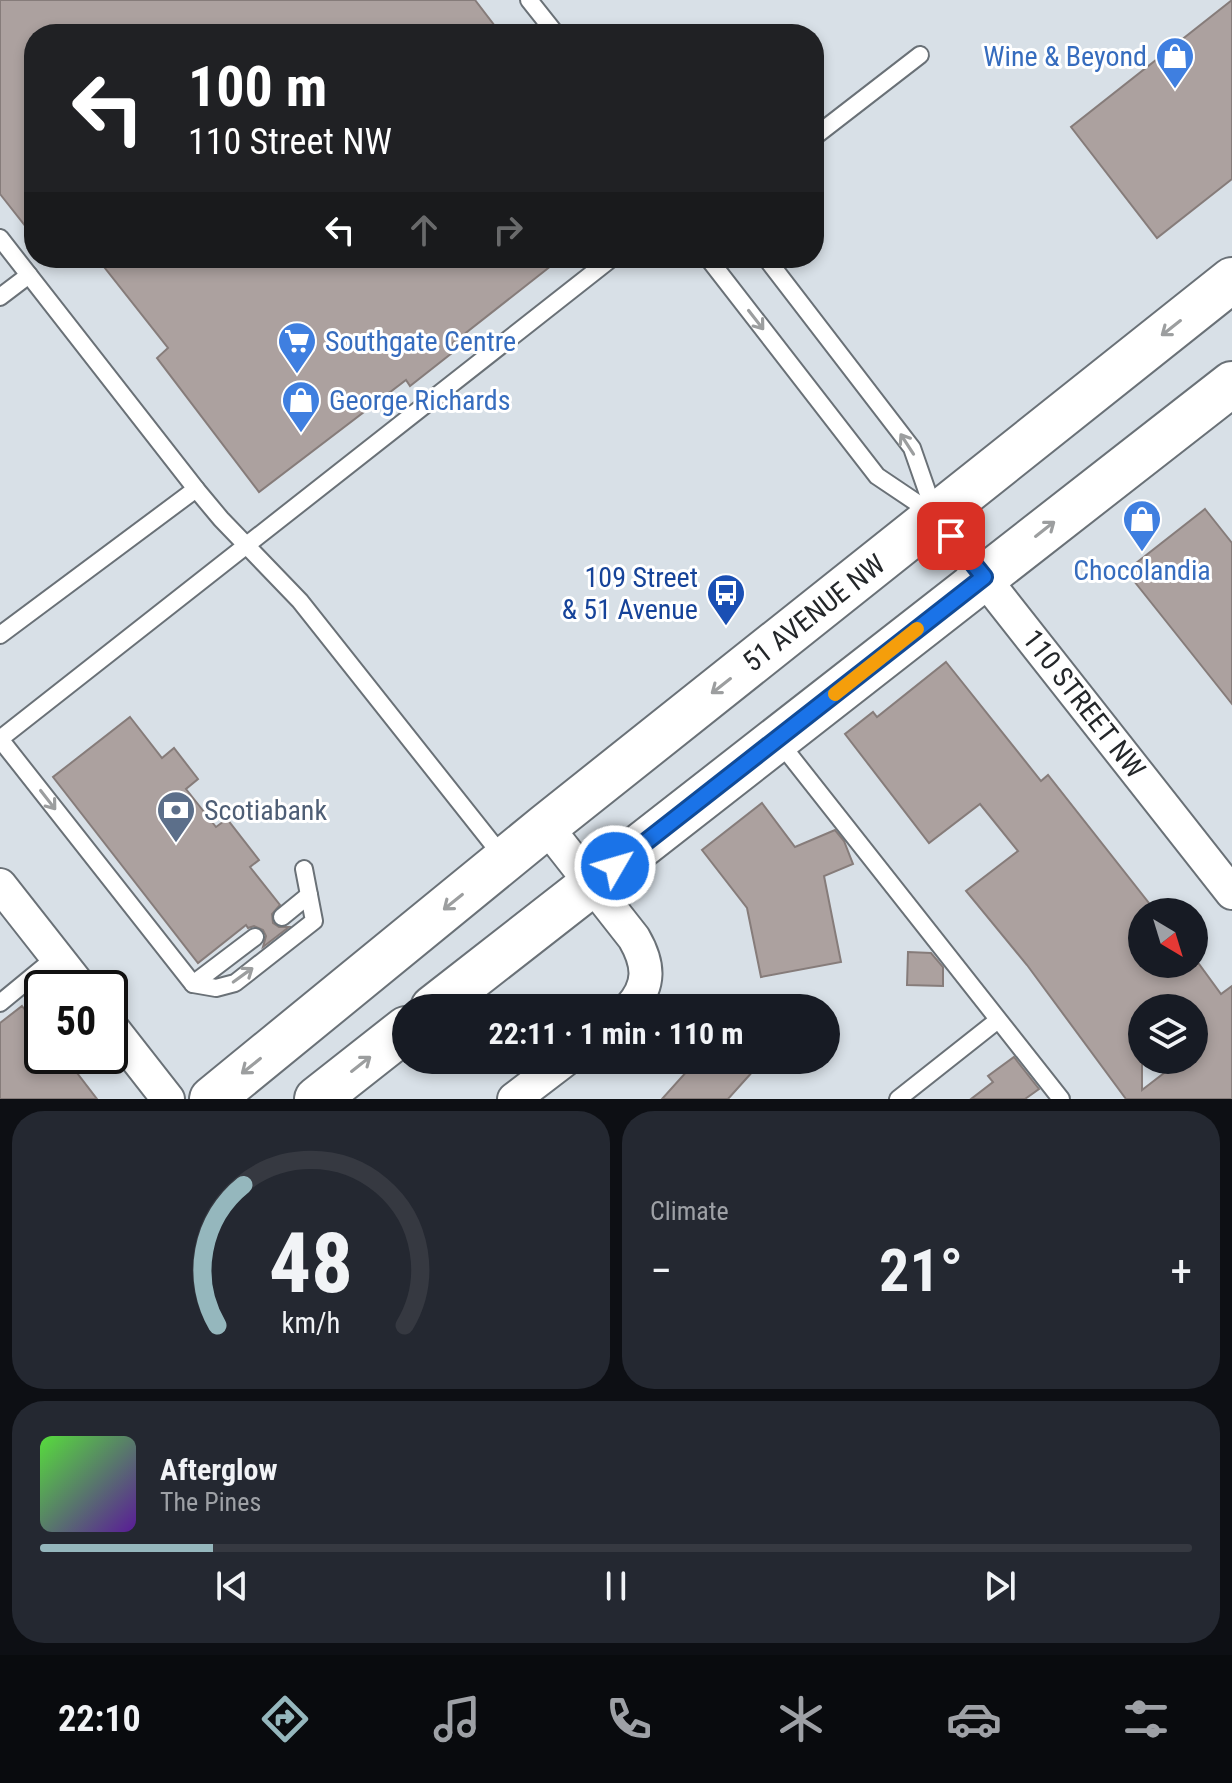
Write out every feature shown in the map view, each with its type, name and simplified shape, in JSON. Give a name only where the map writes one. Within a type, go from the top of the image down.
[{"type":"main road","name":"51 AVENUE NW","points":[[212,1099],[546,826],[1232,280]]},
{"type":"main road","points":[[451,994],[1232,384]]},
{"type":"main road","points":[[317,1099],[392,1040]]},
{"type":"street","name":"110 STREET NW","points":[[935,516],[1232,893]]},
{"type":"street","points":[[546,826],[634,938],[643,954],[647,981],[641,994]]},
{"type":"street","points":[[0,885],[66,970]]},
{"type":"street","points":[[128,1048],[168,1099]]},
{"type":"street","points":[[514,1099],[547,1074]]},
{"type":"lane","points":[[529,0],[548,24]]},
{"type":"lane","points":[[824,129],[920,55]]},
{"type":"lane","points":[[0,238],[196,489],[300,601],[505,859]]},
{"type":"lane","points":[[304,869],[314,921],[235,983],[216,988],[193,984],[0,739],[599,268]]},
{"type":"lane","points":[[716,268],[877,476],[935,516]]},
{"type":"lane","points":[[774,268],[912,448],[935,516]]},
{"type":"lane","points":[[0,297],[29,275]]},
{"type":"lane","points":[[0,635],[196,489]]},
{"type":"lane","points":[[777,739],[1061,1099]]},
{"type":"lane","points":[[282,917],[309,895]]},
{"type":"lane","points":[[193,984],[255,937]]},
{"type":"lane","points":[[0,1003],[56,957]]},
{"type":"lane","points":[[898,1099],[998,1020]]},
{"type":"building","points":[[0,0],[475,0],[493,24],[24,24],[24,224],[0,194]]},
{"type":"building","name":"Wine & Beyond","points":[[1232,0],[1232,179],[1157,238],[1071,127]]},
{"type":"building","name":"Southgate Centre","points":[[105,268],[548,268],[453,343],[457,349],[410,386],[406,380],[259,492],[157,358],[168,348]]},
{"type":"building","points":[[1205,509],[1232,543],[1232,704],[1126,571]]},
{"type":"building","points":[[946,662],[1041,781],[1048,775],[1145,898],[1128,898],[1128,978],[1208,976],[1221,994],[1232,986],[1232,1099],[1126,1099],[1027,965],[966,891],[1018,851],[980,804],[929,843],[845,734],[873,712],[877,717]]},
{"type":"building","name":"Scotiabank","points":[[130,717],[162,758],[174,748],[198,779],[186,789],[216,827],[227,819],[259,860],[250,867],[280,905],[272,914],[273,923],[279,927],[289,927],[263,947],[266,936],[263,930],[246,925],[198,963],[53,777]]},
{"type":"building","points":[[762,803],[795,847],[835,830],[844,841],[853,864],[824,876],[841,962],[761,977],[747,908],[702,850]]},
{"type":"building","points":[[908,952],[931,953],[943,967],[943,986],[907,985]]},
{"type":"building","points":[[22,1006],[24,1074],[78,1074],[97,1099],[0,1099],[0,1023]]},
{"type":"building","points":[[1014,1057],[1039,1089],[1025,1099],[971,1099],[993,1082],[988,1076]]},
{"type":"building","points":[[684,1074],[750,1074],[728,1099],[662,1099]]},
{"type":"slow traffic","points":[[835,694],[917,629]]},
{"type":"place","name":"Wine & Beyond","points":[[1175,90]]},
{"type":"place","name":"Southgate Centre","points":[[297,375]]},
{"type":"place","name":"George Richards","points":[[301,434]]},
{"type":"place","name":"Chocolandia","points":[[1142,553]]},
{"type":"place","name":"109 Street & 51 Avenue","points":[[726,627]]},
{"type":"place","name":"Scotiabank","points":[[176,844]]},
{"type":"route","points":[[615,866],[984,577],[951,536]]}]
